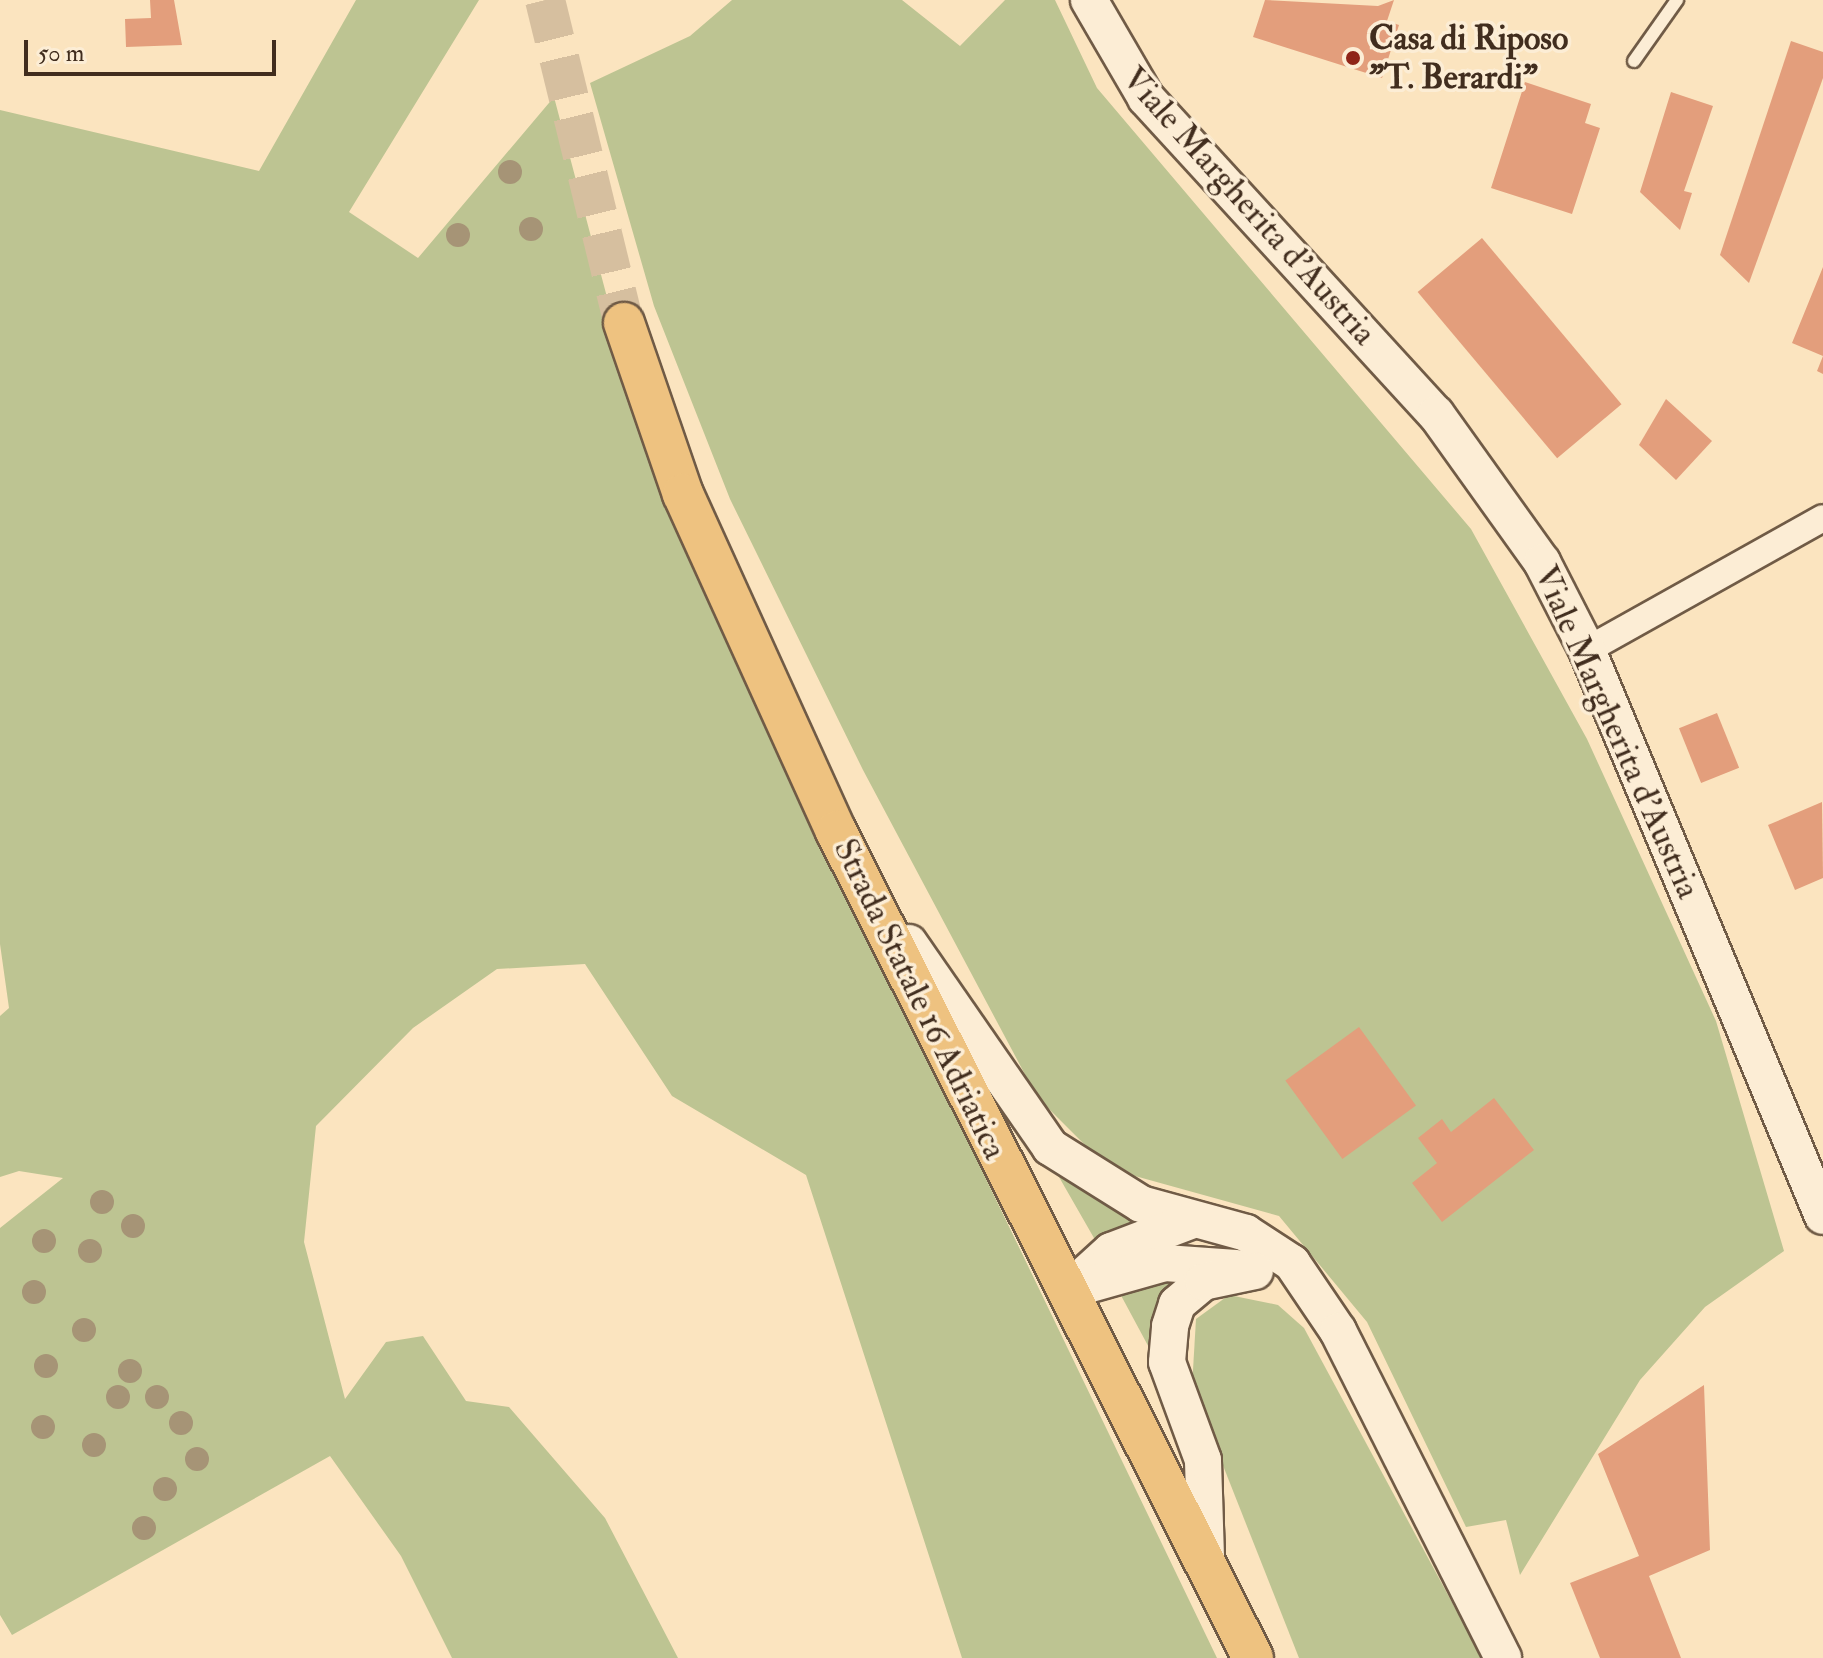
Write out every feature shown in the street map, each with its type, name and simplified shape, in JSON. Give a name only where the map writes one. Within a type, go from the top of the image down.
[{"type":"main road","name":"Viale Margherita d'Austria","points":[[1089,0],[1146,98],[1493,486],[1587,650],[1823,1216]]},
{"type":"main road","name":"Strada Statale 16 Adriatica","points":[[624,323],[683,494],[836,831],[1066,1291],[1206,1557],[1253,1658]]},
{"type":"main road","points":[[836,831],[1007,1094],[1050,1147],[1141,1204],[1190,1221],[1227,1226],[1279,1251],[1327,1313],[1503,1658]]},
{"type":"main road","points":[[1066,1291],[1111,1251],[1190,1221]]},
{"type":"main road","points":[[1066,1291],[1165,1263],[1255,1271],[1278,1278],[1327,1313]]},
{"type":"main road","points":[[1206,1557],[1203,1460],[1167,1362],[1170,1326],[1177,1304],[1195,1287],[1255,1271]]},
{"type":"street","points":[[1587,650],[1823,518]]},
{"type":"lane","points":[[1634,61],[1677,0]]},
{"type":"green space","points":[[356,0],[479,0],[349,212],[418,258],[554,97],[608,301],[706,598],[1217,1658],[962,1658],[806,1175],[672,1096],[585,964],[497,969],[413,1028],[316,1126],[304,1242],[345,1399],[386,1342],[423,1336],[466,1401],[509,1407],[605,1518],[678,1658],[452,1658],[401,1556],[330,1456],[12,1635],[0,1615],[0,1228],[63,1178],[19,1171],[0,1177],[0,1016],[9,1008],[0,944],[0,110],[259,171]]},
{"type":"green space","points":[[732,0],[902,0],[960,46],[1005,0],[1055,0],[1097,88],[1471,529],[1587,739],[1716,1021],[1784,1251],[1705,1307],[1640,1380],[1520,1575],[1506,1520],[1466,1527],[1367,1322],[1279,1216],[1135,1176],[1086,1146],[1037,1097],[863,770],[730,499],[654,306],[590,83],[690,36]]},
{"type":"green space","points":[[1055,1170],[1103,1201],[1159,1219],[1098,1245]]},
{"type":"green space","points":[[1177,1277],[1159,1318],[1153,1355],[1117,1288]]},
{"type":"green space","points":[[1229,1295],[1278,1305],[1304,1328],[1482,1658],[1299,1658],[1192,1387],[1196,1319]]},
{"type":"building","points":[[150,0],[174,0],[182,45],[126,47],[125,19],[151,18]]},
{"type":"building","name":"Casa di Riposo \"T. Berardi\"","points":[[1265,0],[1378,6],[1394,0],[1387,21],[1399,25],[1382,78],[1253,37]]},
{"type":"building","points":[[1791,41],[1823,52],[1823,78],[1749,283],[1720,255]]},
{"type":"building","points":[[1525,82],[1591,104],[1585,123],[1600,128],[1572,214],[1491,188]]},
{"type":"building","points":[[1671,92],[1713,106],[1684,191],[1692,193],[1680,230],[1640,192]]},
{"type":"building","points":[[1482,238],[1621,404],[1557,458],[1418,292]]},
{"type":"building","points":[[1823,267],[1823,356],[1792,343]]},
{"type":"building","points":[[1823,356],[1823,374],[1817,371]]},
{"type":"building","points":[[1666,399],[1712,441],[1676,480],[1639,445]]},
{"type":"building","points":[[1717,713],[1739,768],[1701,783],[1679,728]]},
{"type":"building","points":[[1822,802],[1823,878],[1795,890],[1768,825]]},
{"type":"building","points":[[1359,1027],[1416,1105],[1342,1159],[1285,1080]]},
{"type":"building","points":[[1494,1098],[1534,1150],[1442,1222],[1412,1183],[1437,1163],[1418,1138],[1442,1119],[1451,1132]]},
{"type":"building","points":[[1704,1385],[1710,1550],[1649,1576],[1681,1658],[1600,1658],[1570,1583],[1639,1556],[1598,1454]]},
{"type":"tunnel","points":[[545,0],[624,323]]},
{"type":"place","name":"Casa di Riposo \"T. Berardi\"","points":[[1353,58]]}]
